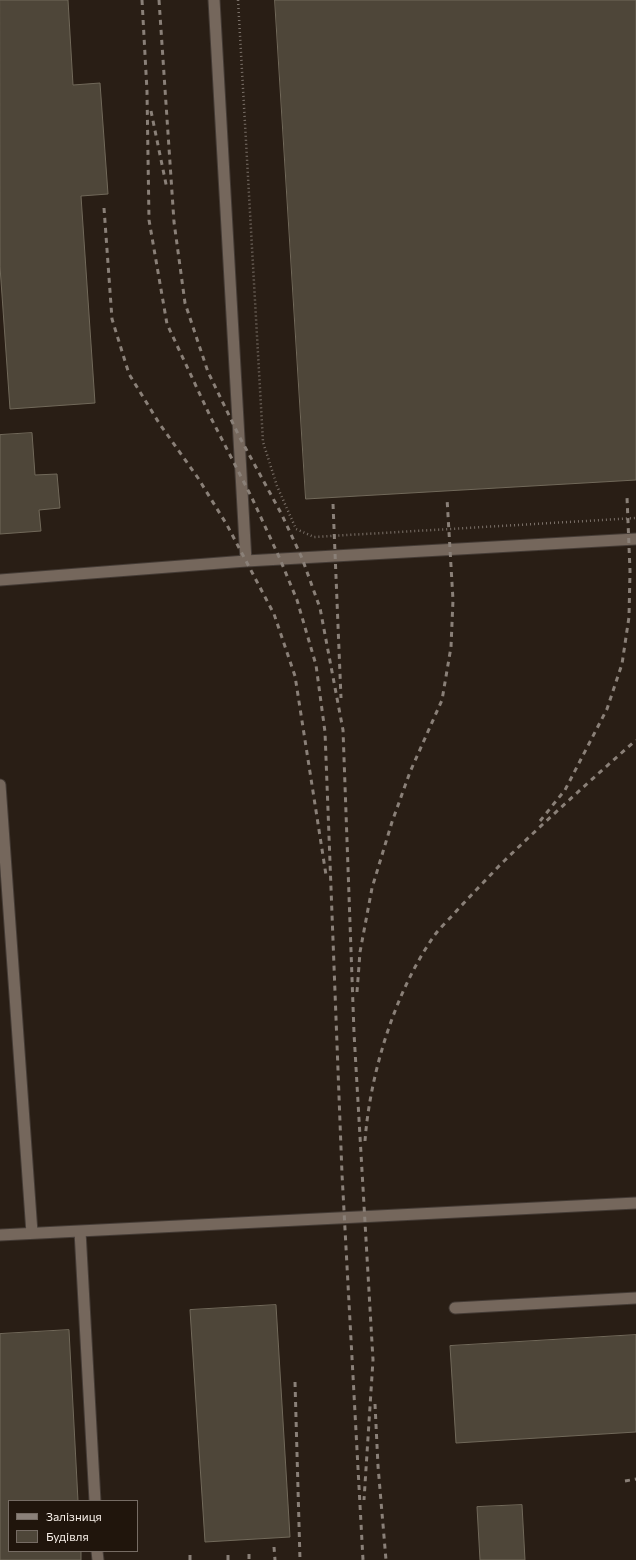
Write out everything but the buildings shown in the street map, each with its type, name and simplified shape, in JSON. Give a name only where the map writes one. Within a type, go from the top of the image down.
[{"type":"lane","points":[[214,0],[246,561]]},
{"type":"lane","points":[[0,580],[246,561],[636,539]]},
{"type":"lane","points":[[0,785],[32,1233]]},
{"type":"lane","points":[[0,1235],[636,1203]]},
{"type":"lane","points":[[80,1231],[94,1500]]},
{"type":"lane","points":[[455,1308],[636,1298]]},
{"type":"path","points":[[238,0],[263,442],[277,486],[296,529],[314,537],[636,518]]},
{"type":"railway","points":[[142,0],[147,91],[149,220],[167,324],[211,418],[252,498],[280,559],[297,600],[316,665],[325,732],[342,1174],[363,1560]]},
{"type":"railway","points":[[159,0],[174,222],[185,303],[208,372],[239,436],[282,515],[302,558],[320,608],[343,730],[354,1033],[373,1360],[364,1500]]},
{"type":"railway","points":[[151,111],[167,189]]},
{"type":"railway","points":[[104,208],[112,319],[129,374],[159,423],[198,478],[227,525],[274,614],[295,676],[326,875]]},
{"type":"railway","points":[[540,821],[565,790],[607,709],[622,664],[629,617],[630,571],[627,497]]},
{"type":"railway","points":[[357,992],[360,952],[372,888],[392,822],[410,772],[442,700],[451,647],[453,600],[447,498]]},
{"type":"railway","points":[[333,504],[341,698]]},
{"type":"railway","points":[[365,1141],[372,1088],[387,1034],[407,982],[434,936],[500,865],[550,817],[636,740]]},
{"type":"railway","points":[[295,1382],[300,1560]]},
{"type":"railway","points":[[375,1404],[378,1466],[386,1560]]},
{"type":"railway","points":[[625,1481],[636,1479]]},
{"type":"railway","points":[[274,1547],[275,1560]]},
{"type":"railway","points":[[228,1552],[228,1560]]},
{"type":"railway","points":[[249,1554],[249,1560]]},
{"type":"railway","points":[[190,1555],[190,1560]]}]
